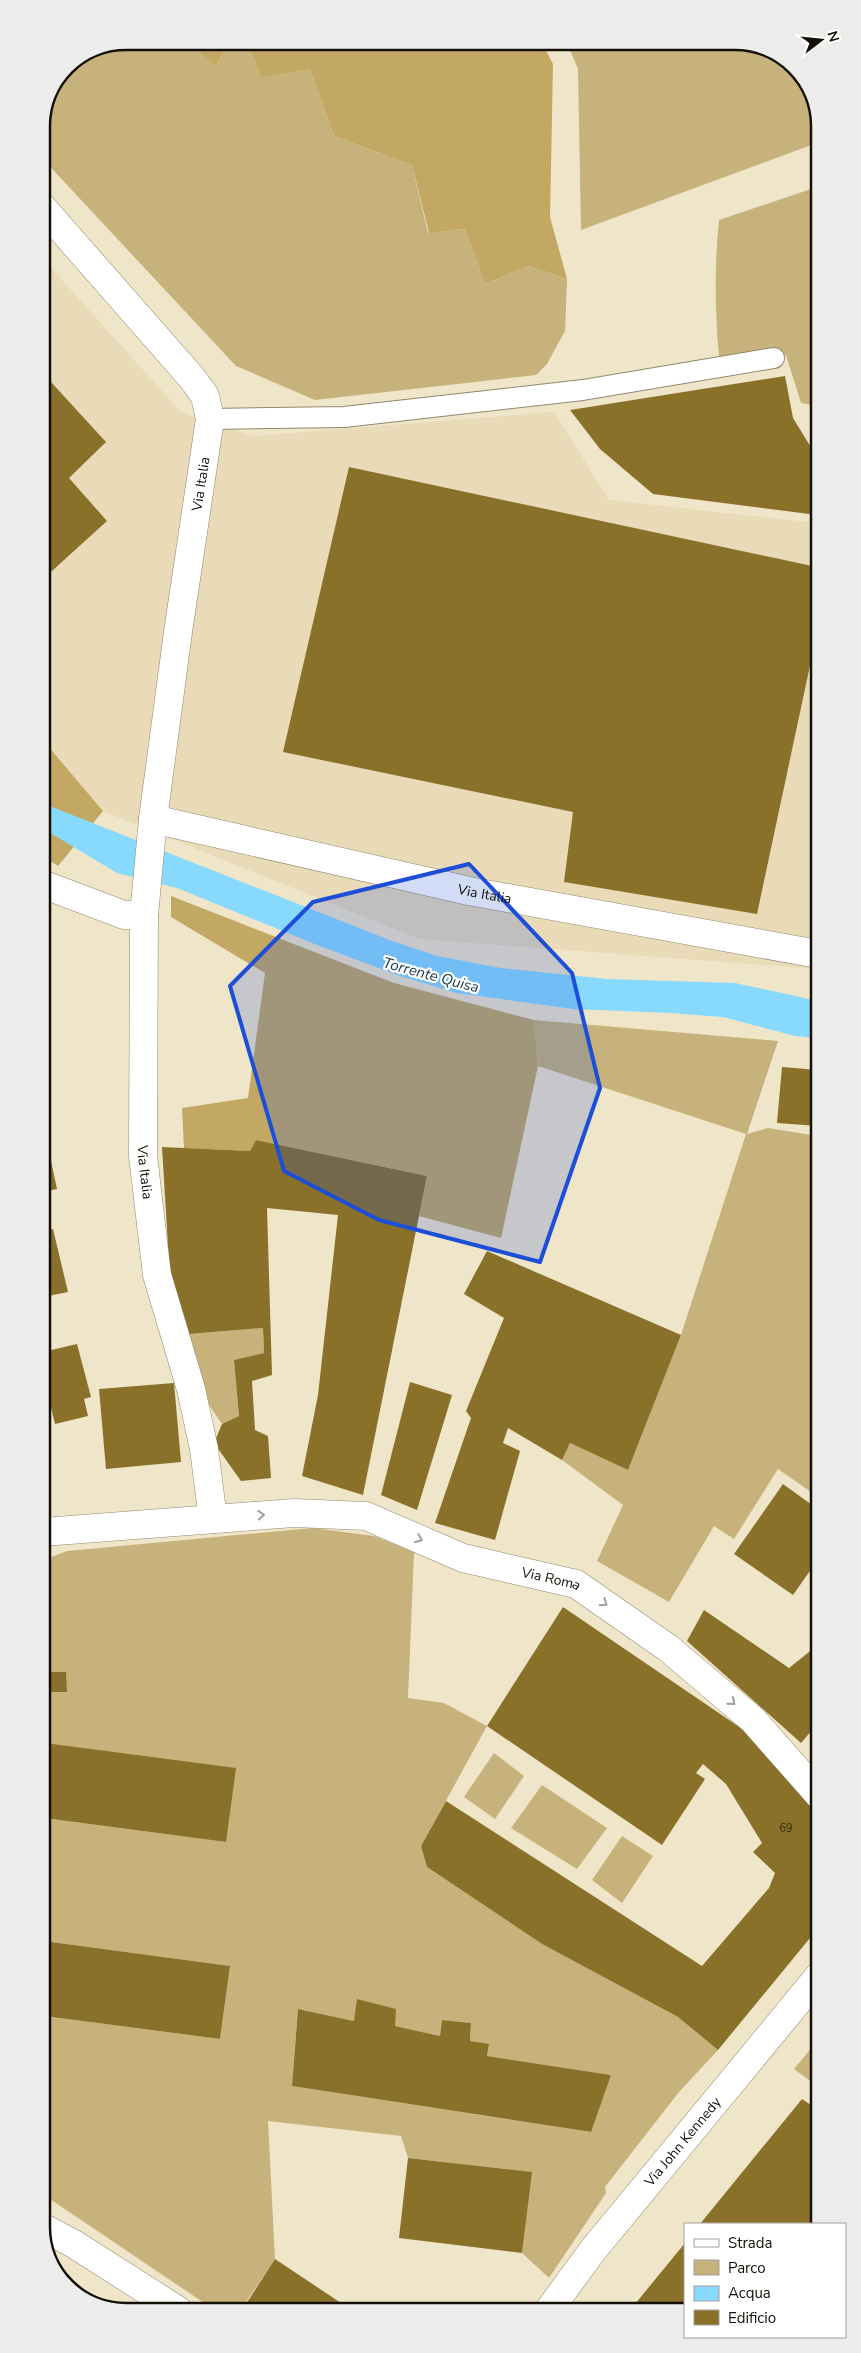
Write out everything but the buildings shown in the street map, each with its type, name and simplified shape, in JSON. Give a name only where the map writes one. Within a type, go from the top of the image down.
[{"type":"street","name":"Via Italia","points":[[50,216],[192,378],[205,396],[210,419],[178,632],[154,819],[144,915],[143,1156],[157,1275],[191,1389],[204,1449],[213,1519]]},
{"type":"street","name":"Via Italia","points":[[154,819],[469,891],[811,953]]},
{"type":"street","points":[[50,887],[124,915],[144,915]]},
{"type":"street","name":"Via Roma","points":[[50,1531],[294,1513],[366,1516],[463,1558],[576,1584],[668,1648],[753,1720],[811,1786]]},
{"type":"street","name":"Via John Kennedy","points":[[554,2303],[593,2250],[811,1986]]},
{"type":"street","points":[[50,2231],[74,2244],[167,2303]]},
{"type":"lane","points":[[210,419],[353,416],[583,390],[774,358]]},
{"type":"highlighted area","points":[[469,864],[572,973],[600,1088],[540,1262],[379,1220],[284,1171],[230,986],[313,902]]},
{"type":"shaded area","points":[[196,50],[224,50],[216,67]]},
{"type":"shaded area","points":[[250,50],[546,50],[553,64],[550,217],[567,279],[529,266],[485,284],[465,229],[429,233],[412,165],[334,136],[310,69],[261,78]]},
{"type":"shaded area","points":[[50,267],[181,412],[253,436],[554,412],[609,500],[811,522],[811,968],[419,939],[103,811],[50,748]]},
{"type":"shaded area","points":[[50,748],[103,811],[58,866],[50,861]]},
{"type":"shaded area","points":[[171,896],[394,983],[534,1020],[538,1066],[501,1238],[419,1216],[427,1176],[256,1140],[250,1151],[184,1148],[182,1108],[248,1098],[265,973],[171,917]]},
{"type":"green space","points":[[196,50],[216,67],[224,50],[250,50],[261,78],[310,69],[334,136],[412,165],[428,233],[465,229],[485,284],[529,266],[567,279],[565,331],[547,364],[536,375],[315,400],[236,366],[50,167],[50,121],[53,106],[63,84],[72,72],[84,63],[111,51]]},
{"type":"green space","points":[[570,50],[750,51],[773,60],[789,72],[798,84],[808,106],[811,145],[581,230],[578,69]]},
{"type":"green space","points":[[811,189],[811,405],[801,403],[786,355],[720,367],[716,293],[719,220]]},
{"type":"green space","points":[[534,1020],[778,1041],[747,1134],[768,1128],[811,1135],[811,1492],[778,1469],[734,1539],[714,1526],[669,1602],[597,1561],[623,1505],[562,1460],[570,1443],[628,1470],[681,1335],[746,1134],[538,1066]]},
{"type":"green space","points":[[263,1328],[264,1353],[234,1360],[239,1416],[222,1424],[201,1393],[189,1334]]},
{"type":"green space","points":[[313,1528],[374,1536],[414,1552],[408,1698],[444,1703],[487,1726],[421,1846],[427,1867],[542,1944],[678,2017],[718,2050],[679,2092],[605,2187],[606,2193],[549,2278],[522,2253],[531,2172],[408,2158],[401,2136],[268,2121],[275,2259],[245,2303],[204,2303],[50,2199],[50,2017],[220,2039],[230,1966],[50,1942],[50,1819],[226,1842],[50,1746],[50,1558],[67,1551]],"holes":[[[298,2009],[354,2021],[395,2009],[395,2026],[440,2036],[442,2020],[471,2023],[470,2041],[489,2045],[487,2056],[611,2075],[590,2132],[292,2086]]]},
{"type":"green space","points":[[494,1753],[524,1776],[495,1819],[464,1797]]},
{"type":"green space","points":[[542,1785],[607,1828],[577,1869],[511,1828]]},
{"type":"green space","points":[[622,1836],[653,1856],[622,1903],[592,1880]]},
{"type":"green space","points":[[811,2049],[811,2081],[794,2069]]},
{"type":"water","name":"Torrente Quisa","points":[[50,806],[392,941],[437,956],[501,968],[607,979],[735,983],[811,999],[811,1037],[795,1036],[723,1017],[573,1009],[457,993],[400,976],[317,945],[177,888],[117,873],[50,833]]}]
